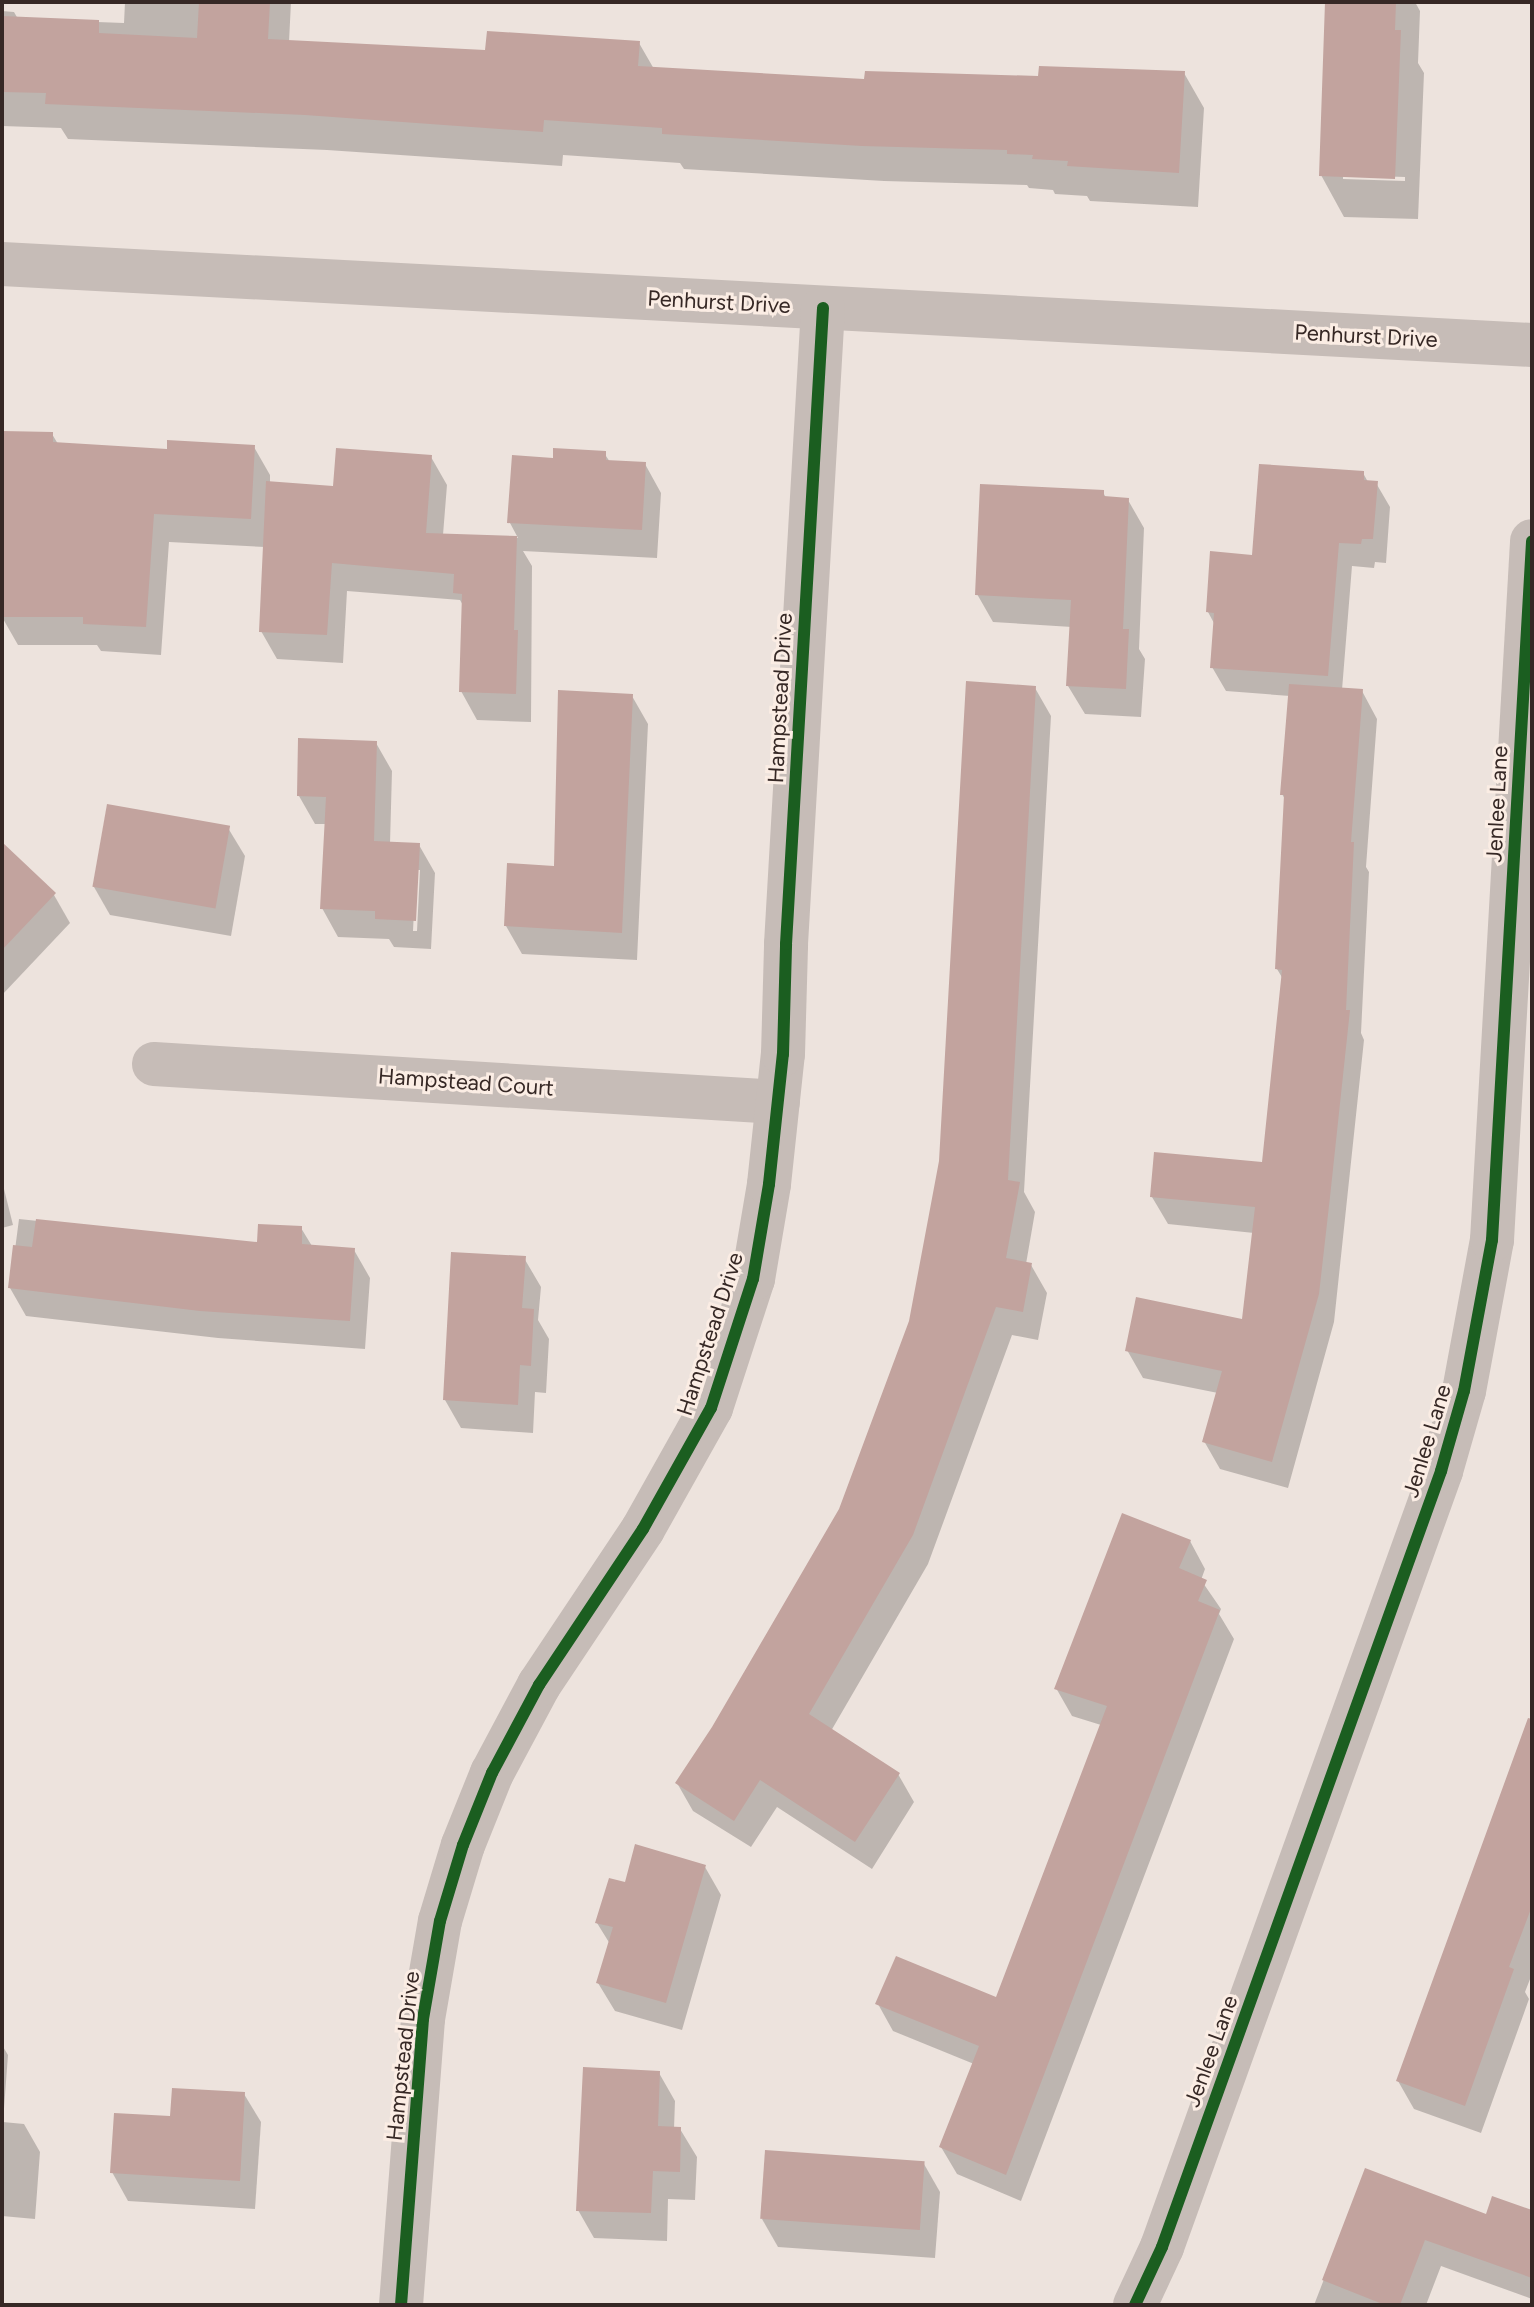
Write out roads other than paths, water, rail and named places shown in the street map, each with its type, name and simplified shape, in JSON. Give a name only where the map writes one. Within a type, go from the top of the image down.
[{"type":"street","name":"Penhurst Drive","points":[[2,264],[1532,345]]},
{"type":"street","name":"Hampstead Drive","points":[[401,2305],[423,2019],[440,1921],[463,1845],[492,1773],[539,1685],[657,1506],[711,1408],[753,1279],[778,1102],[823,308]]},
{"type":"street","name":"Jenlee Lane","points":[[1135,2305],[1162,2247],[1350,1725],[1441,1471],[1464,1391],[1492,1240],[1532,541]]},
{"type":"street","name":"Hampstead Court","points":[[154,1064],[778,1102]]}]
